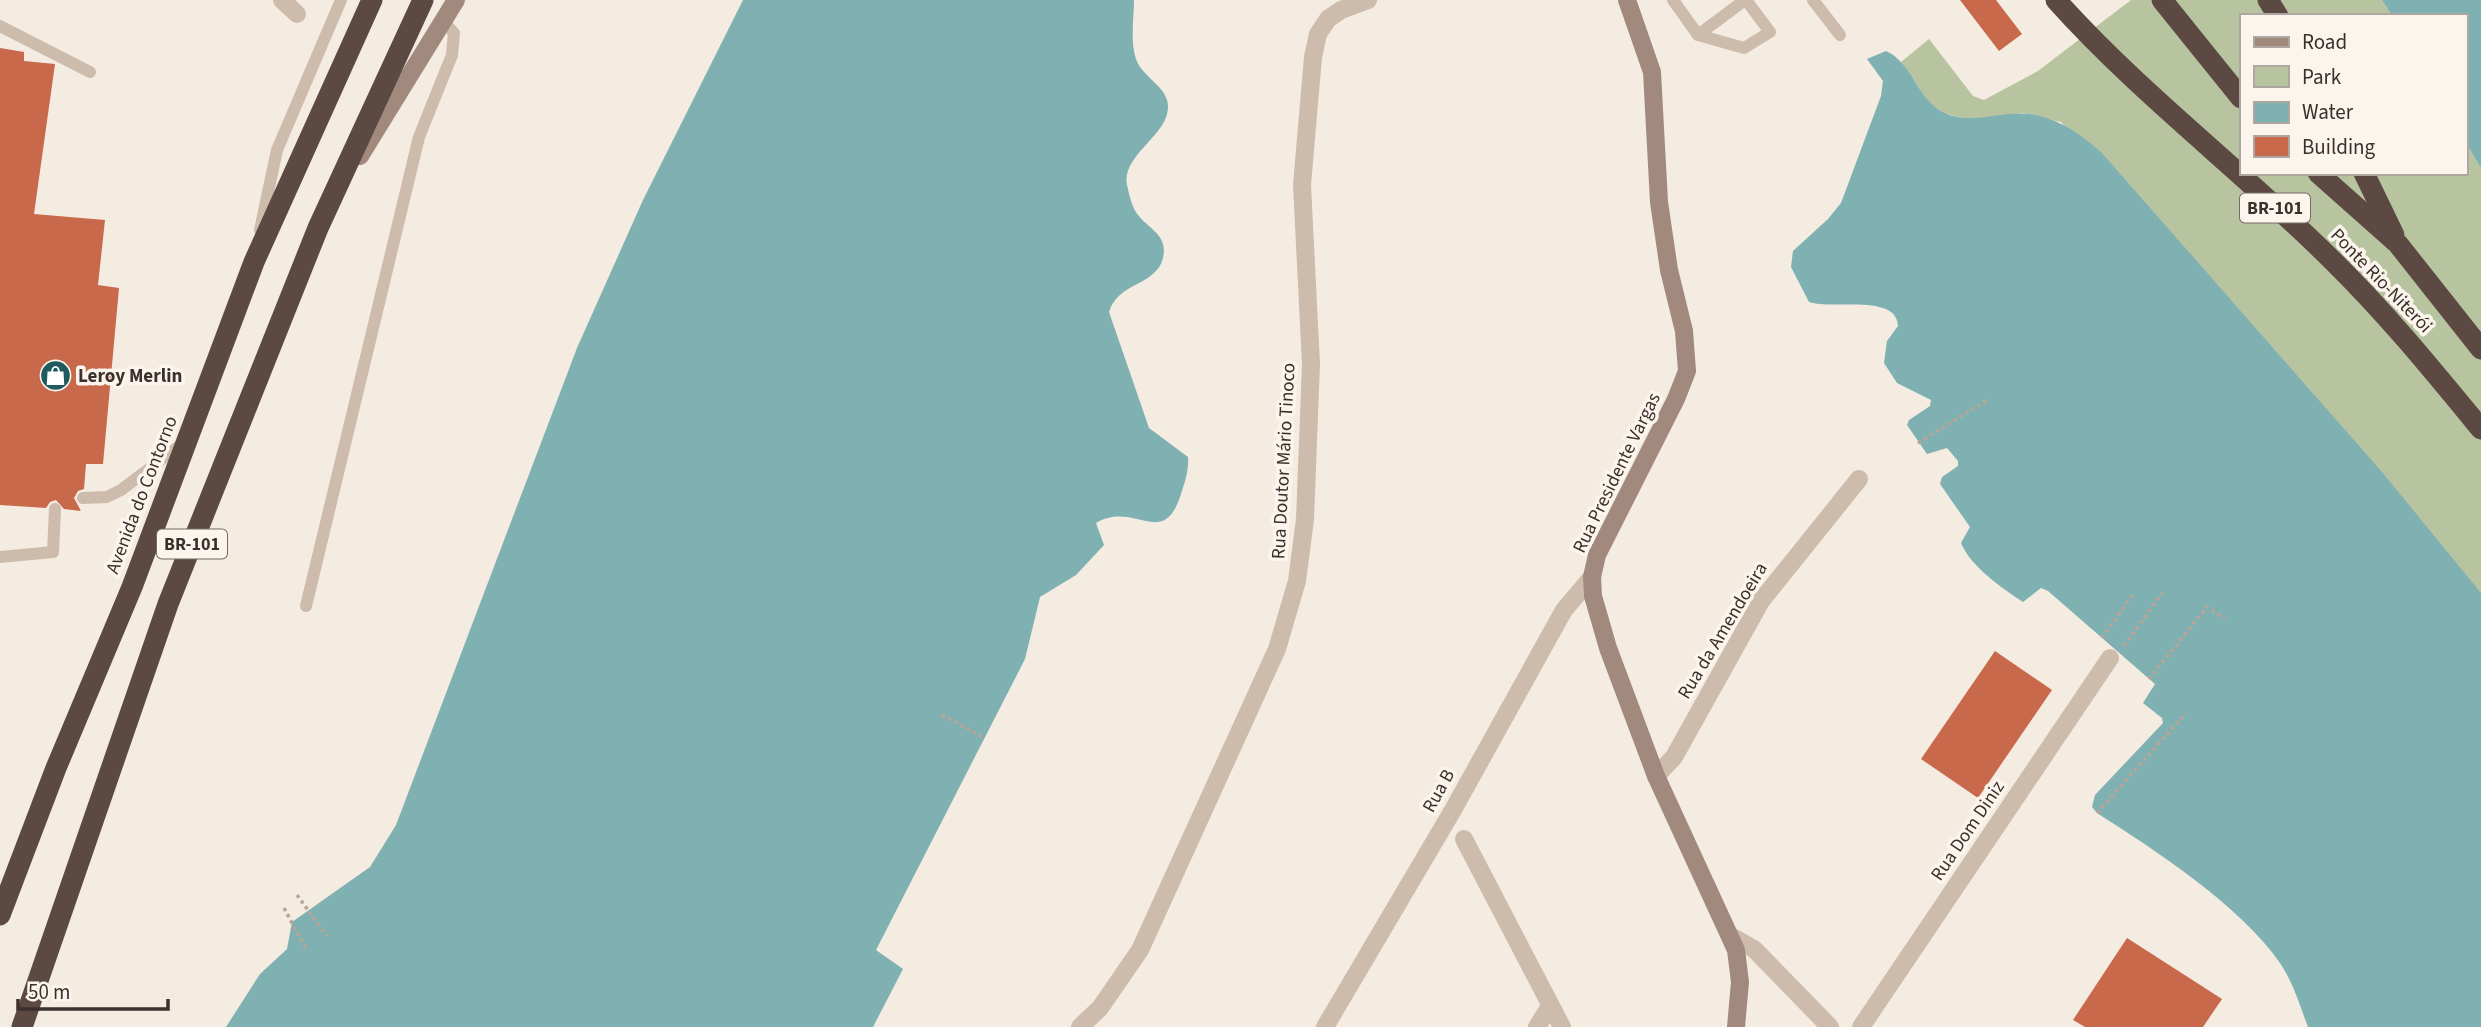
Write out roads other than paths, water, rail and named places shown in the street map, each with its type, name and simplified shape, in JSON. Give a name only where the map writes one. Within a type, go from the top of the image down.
[{"type":"highway","name":"Avenida do Contorno","points":[[0,915],[16,869],[132,587],[254,261],[372,0]]},
{"type":"highway","name":"BR-101","points":[[22,1027],[168,604],[318,228],[424,0]]},
{"type":"highway","name":"Ponte Rio-Niterói","points":[[2056,0],[2097,46],[2333,261],[2386,316],[2481,429]]},
{"type":"highway","points":[[2162,0],[2240,97]]},
{"type":"highway","name":"Ponte Rio-Niterói","points":[[2320,175],[2398,244],[2481,349]]},
{"type":"highway","name":"Ponte Rio-Niterói","points":[[2365,175],[2398,244]]},
{"type":"street","points":[[282,0],[297,14]]},
{"type":"street","points":[[318,228],[456,0]]},
{"type":"street","name":"Rua Doutor Mário Tinoco","points":[[1080,1027],[1100,1008],[1146,938],[1277,649],[1297,581],[1305,519],[1311,377],[1302,185],[1313,57],[1318,34],[1328,19],[1341,9],[1368,0]]},
{"type":"street","name":"Rua Presidente Vargas","points":[[1627,0],[1652,72],[1659,202],[1670,270],[1684,331],[1687,371],[1661,430],[1604,540],[1592,577],[1593,596],[1608,648],[1656,776],[1731,936],[1740,982],[1736,1027]]},
{"type":"street","name":"Rua da Amendoeira","points":[[1656,776],[1674,757],[1761,601],[1859,479]]},
{"type":"street","name":"Rua B","points":[[1325,1027],[1453,810],[1564,610],[1592,577]]},
{"type":"street","name":"Rua Dom Diniz","points":[[1861,1027],[2115,656]]},
{"type":"street","points":[[1464,839],[1562,1027]]},
{"type":"street","points":[[1731,936],[1754,949],[1830,1027]]},
{"type":"street","points":[[1537,1027],[1550,1006]]},
{"type":"lane","points":[[254,261],[277,150],[341,0]]},
{"type":"lane","points":[[1673,0],[1698,35],[1744,48],[1770,32],[1746,0],[1698,35]]},
{"type":"lane","points":[[1813,0],[1840,35]]},
{"type":"lane","points":[[306,606],[317,573],[419,137],[452,55],[454,33],[443,21]]},
{"type":"lane","points":[[0,26],[90,72]]},
{"type":"lane","points":[[83,498],[107,497],[121,490],[164,461],[188,439]]},
{"type":"lane","points":[[0,557],[53,552],[55,509]]},
{"type":"water","points":[[743,0],[1134,0],[1133,37],[1136,59],[1164,93],[1168,106],[1161,126],[1131,164],[1127,185],[1136,212],[1157,233],[1164,250],[1159,267],[1153,274],[1120,295],[1109,312],[1149,428],[1188,457],[1185,480],[1174,511],[1166,519],[1156,522],[1110,517],[1096,523],[1104,545],[1076,575],[1040,597],[1025,659],[876,950],[903,969],[873,1027],[226,1027],[260,974],[287,949],[292,922],[370,867],[396,825],[577,348],[643,200]]},
{"type":"water","points":[[2382,0],[2481,0],[2481,168],[2467,144],[2467,14],[2391,14]]},
{"type":"water","points":[[1886,51],[1903,64],[1928,100],[1945,113],[1961,118],[2023,114],[2048,118],[2081,136],[2101,152],[2382,472],[2481,593],[2481,1027],[2308,1027],[2285,970],[2243,921],[2196,880],[2092,807],[2095,795],[2163,723],[2162,718],[2143,703],[2155,684],[2048,591],[2041,588],[2023,602],[1988,576],[1972,560],[1961,543],[1970,527],[1940,484],[1942,477],[1958,466],[1958,461],[1947,448],[1927,454],[1907,425],[1909,420],[1930,406],[1931,400],[1897,383],[1884,363],[1887,341],[1898,326],[1895,316],[1887,309],[1875,306],[1809,302],[1791,267],[1793,251],[1828,219],[1841,203],[1881,96],[1883,81],[1867,59]]},
{"type":"place","name":"Leroy Merlin","points":[[55,376]]}]
